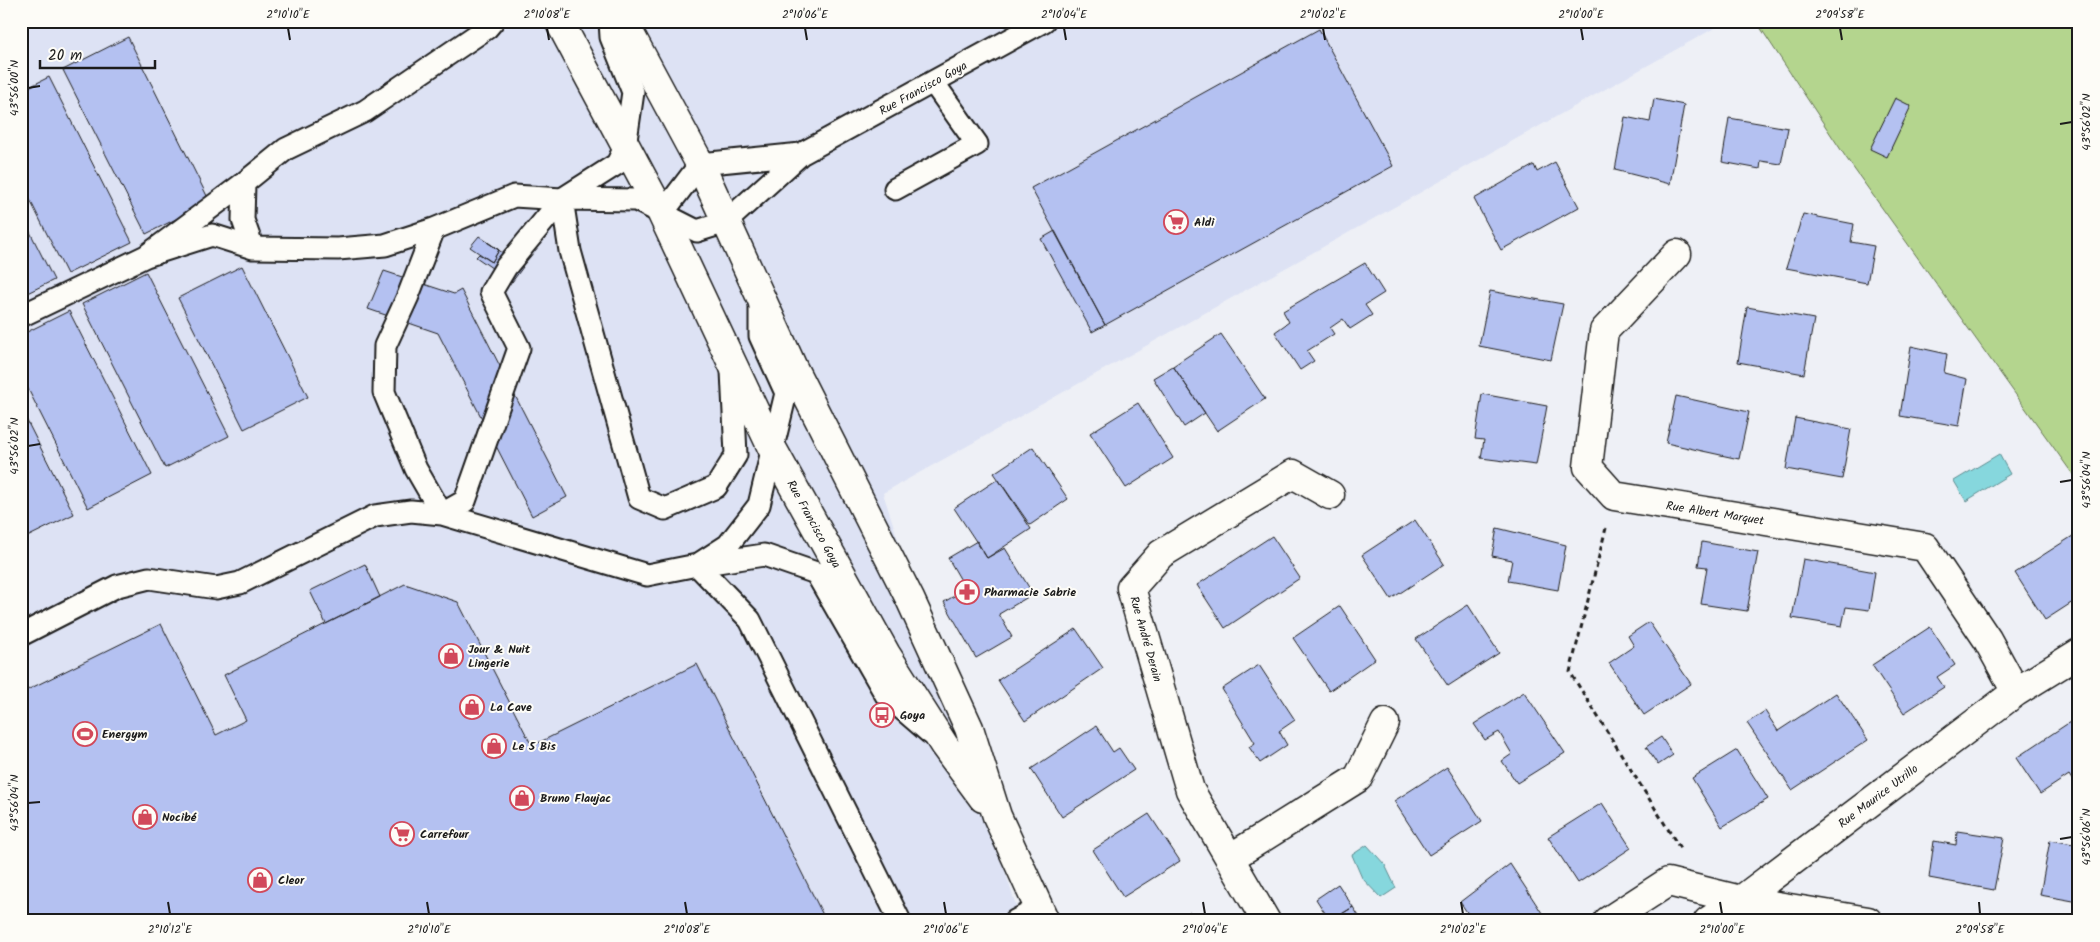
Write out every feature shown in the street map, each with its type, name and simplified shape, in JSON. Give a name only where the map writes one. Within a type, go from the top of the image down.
[{"type":"street","name":"Rue Francisco Goya","points":[[559,21],[662,214],[772,448],[886,654],[944,745],[997,816]]},
{"type":"street","name":"Rue Francisco Goya","points":[[623,21],[700,164],[760,298],[910,599],[969,728],[997,816],[1042,915]]},
{"type":"street","points":[[1614,496],[1588,467],[1604,331],[1677,254]]},
{"type":"street","name":"Rue André Derain","points":[[1266,921],[1190,790],[1131,588],[1161,554],[1293,474],[1330,495]]},
{"type":"street","name":"Rue Albert Marquet","points":[[1614,496],[1925,547],[1987,639],[2016,692]]},
{"type":"street","name":"Rue Maurice Utrillo","points":[[1708,921],[1741,900],[2016,692],[2079,653]]},
{"type":"street","points":[[1230,858],[1358,778],[1386,723]]},
{"type":"street","points":[[1608,921],[1668,882],[1741,900],[1868,921]]},
{"type":"lane","points":[[146,256],[244,183],[286,149],[365,111],[487,28],[493,21]]},
{"type":"lane","points":[[442,514],[465,501],[519,348],[491,292],[506,267],[562,199],[617,164],[625,147],[633,92],[611,37],[610,21]]},
{"type":"lane","name":"Rue Francisco Goya","points":[[662,214],[697,231],[726,222],[801,154],[1044,21]]},
{"type":"lane","points":[[895,189],[977,144],[933,82]]},
{"type":"lane","name":"Rue Francisco Goya","points":[[700,164],[801,154]]},
{"type":"lane","points":[[21,316],[146,256],[212,235],[253,248],[338,249],[385,245],[434,229],[514,196],[636,200],[662,214],[700,164]]},
{"type":"lane","points":[[244,183],[243,220],[253,248]]},
{"type":"lane","points":[[562,199],[570,252],[639,498],[665,509],[716,487],[736,455],[732,363]]},
{"type":"lane","points":[[434,229],[408,296],[385,346],[384,392],[416,468],[442,514]]},
{"type":"lane","points":[[697,565],[728,545],[759,505],[786,393],[760,336],[760,298]]},
{"type":"lane","points":[[21,635],[117,586],[149,578],[216,588],[240,583],[375,516],[411,511],[442,514],[646,575],[764,555],[816,573],[886,695],[944,745]]},
{"type":"lane","points":[[697,565],[750,620],[900,921]]},
{"type":"lane","points":[[1014,921],[1042,915]]},
{"type":"path","points":[[1614,496],[1570,672],[1710,892]]},
{"type":"shaded area","points":[[21,21],[1727,21],[883,493],[1021,921],[21,921]]},
{"type":"green space","points":[[1756,21],[2079,21],[2079,483],[1847,159]]},
{"type":"water","points":[[1999,454],[2010,474],[1966,501],[1954,481]]},
{"type":"water","points":[[1367,845],[1385,865],[1396,888],[1381,898],[1362,878],[1352,855]]},
{"type":"building","points":[[740,21],[752,21],[743,26]]},
{"type":"building","points":[[1319,29],[1393,166],[1105,325],[1031,188]]},
{"type":"building","points":[[128,37],[210,202],[146,234],[63,70]]},
{"type":"building","points":[[49,77],[132,242],[67,274],[21,182],[21,91]]},
{"type":"building","points":[[1895,98],[1911,106],[1887,157],[1870,149]]},
{"type":"building","points":[[1654,99],[1684,105],[1670,184],[1615,170],[1625,117],[1650,122]]},
{"type":"building","points":[[1729,118],[1788,128],[1781,164],[1761,161],[1760,169],[1722,162]]},
{"type":"building","points":[[1555,162],[1579,207],[1501,250],[1474,199],[1534,165],[1537,172]]},
{"type":"building","points":[[21,214],[54,280],[21,296]]},
{"type":"building","points":[[1803,214],[1854,224],[1851,242],[1874,246],[1867,283],[1786,268]]},
{"type":"building","points":[[1055,231],[1105,325],[1092,332],[1041,239]]},
{"type":"building","points":[[479,236],[499,250],[492,262],[470,247]]},
{"type":"building","points":[[499,250],[523,267],[512,282],[476,257],[479,254],[492,262]]},
{"type":"building","points":[[1365,263],[1384,293],[1365,305],[1372,315],[1350,329],[1343,319],[1330,328],[1334,334],[1307,351],[1314,361],[1300,370],[1275,332],[1289,322],[1283,311]]},
{"type":"building","points":[[242,266],[308,397],[244,429],[178,298]]},
{"type":"building","points":[[384,271],[454,294],[461,290],[567,497],[532,516],[438,333],[368,309]]},
{"type":"building","points":[[146,272],[229,436],[165,468],[82,304]]},
{"type":"building","points":[[1490,291],[1563,304],[1551,360],[1479,346]]},
{"type":"building","points":[[1747,307],[1814,319],[1804,374],[1738,362]]},
{"type":"building","points":[[69,311],[152,475],[88,508],[21,375],[21,335]]},
{"type":"building","points":[[1221,334],[1265,399],[1217,431],[1173,366]]},
{"type":"building","points":[[1911,346],[1947,354],[1944,373],[1967,379],[1959,426],[1900,416]]},
{"type":"building","points":[[1173,366],[1205,413],[1184,427],[1153,378]]},
{"type":"building","points":[[1482,394],[1547,406],[1536,465],[1481,458],[1484,440],[1475,439]]},
{"type":"building","points":[[1676,396],[1749,412],[1739,459],[1666,443]]},
{"type":"building","points":[[1138,403],[1173,458],[1126,488],[1090,433]]},
{"type":"building","points":[[21,409],[74,514],[21,540]]},
{"type":"building","points":[[1795,418],[1851,429],[1842,479],[1786,469]]},
{"type":"building","points":[[1033,447],[1068,499],[1030,525],[994,473]]},
{"type":"building","points":[[998,479],[1031,529],[987,558],[954,508]]},
{"type":"building","points":[[1415,520],[1444,564],[1391,599],[1362,555]]},
{"type":"building","points":[[1497,528],[1566,545],[1558,590],[1508,581],[1512,560],[1492,556]]},
{"type":"building","points":[[2079,532],[2079,598],[2045,620],[2015,573]]},
{"type":"building","points":[[1272,536],[1300,578],[1225,628],[1197,585]]},
{"type":"building","points":[[977,541],[987,558],[1005,548],[1033,594],[999,614],[1012,637],[976,658],[944,602],[966,589],[948,558]]},
{"type":"building","points":[[1702,542],[1758,552],[1747,611],[1701,604],[1707,567],[1698,566]]},
{"type":"building","points":[[1803,559],[1875,572],[1869,610],[1846,607],[1842,626],[1792,618]]},
{"type":"building","points":[[365,564],[380,597],[326,624],[310,591]]},
{"type":"building","name":"Carrefour","points":[[405,584],[458,602],[532,746],[697,664],[826,921],[21,921],[21,693],[161,624],[216,735],[246,720],[224,675]]},
{"type":"building","points":[[1468,605],[1499,653],[1448,686],[1416,639]]},
{"type":"building","points":[[1340,606],[1375,659],[1329,691],[1293,638]]},
{"type":"building","points":[[1649,622],[1691,684],[1644,715],[1609,663],[1634,646],[1628,636]]},
{"type":"building","points":[[1930,627],[1955,665],[1937,677],[1944,687],[1904,713],[1872,665]]},
{"type":"building","points":[[1076,629],[1103,668],[1025,721],[998,680]]},
{"type":"building","points":[[1259,665],[1295,720],[1279,731],[1287,745],[1260,763],[1249,747],[1255,743],[1222,689]]},
{"type":"building","points":[[1524,692],[1565,753],[1517,783],[1502,761],[1512,754],[1499,732],[1485,740],[1474,724]]},
{"type":"building","points":[[1836,693],[1868,740],[1792,790],[1747,723],[1765,711],[1778,731]]},
{"type":"building","points":[[2079,716],[2079,790],[2069,775],[2040,794],[2016,758]]},
{"type":"building","points":[[1096,726],[1113,752],[1119,748],[1134,770],[1062,817],[1031,769]]},
{"type":"building","points":[[1661,737],[1673,755],[1658,765],[1646,747]]},
{"type":"building","points":[[1737,750],[1768,799],[1722,827],[1692,778]]},
{"type":"building","points":[[1447,767],[1482,821],[1429,855],[1394,801]]},
{"type":"building","points":[[1602,803],[1631,848],[1578,883],[1548,837]]},
{"type":"building","points":[[1149,814],[1180,861],[1123,897],[1093,850]]},
{"type":"building","points":[[1957,831],[2004,838],[1994,890],[1929,878],[1934,841],[1956,845]]},
{"type":"building","points":[[2050,840],[2079,845],[2079,902],[2040,895]]},
{"type":"building","points":[[1510,864],[1542,913],[1531,921],[1473,921],[1460,902]]},
{"type":"building","points":[[1338,884],[1353,907],[1330,921],[1316,899]]},
{"type":"building","points":[[1353,907],[1362,921],[1331,921]]},
{"type":"building","points":[[1190,912],[1196,921],[1177,921]]},
{"type":"place","name":"Aldi","points":[[1176,222]]},
{"type":"place","name":"Pharmacie Sabrie","points":[[967,592]]},
{"type":"place","name":"Jour & Nuit Lingerie","points":[[451,656]]},
{"type":"place","name":"La Cave","points":[[472,707]]},
{"type":"place","name":"Goya","points":[[882,715]]},
{"type":"place","name":"Energym","points":[[85,734]]},
{"type":"place","name":"Le 5 Bis","points":[[494,746]]},
{"type":"place","name":"Bruno Flaujac","points":[[522,798]]},
{"type":"place","name":"Nocibé","points":[[145,817]]},
{"type":"place","name":"Carrefour","points":[[402,834]]},
{"type":"place","name":"Cleor","points":[[260,880]]}]
